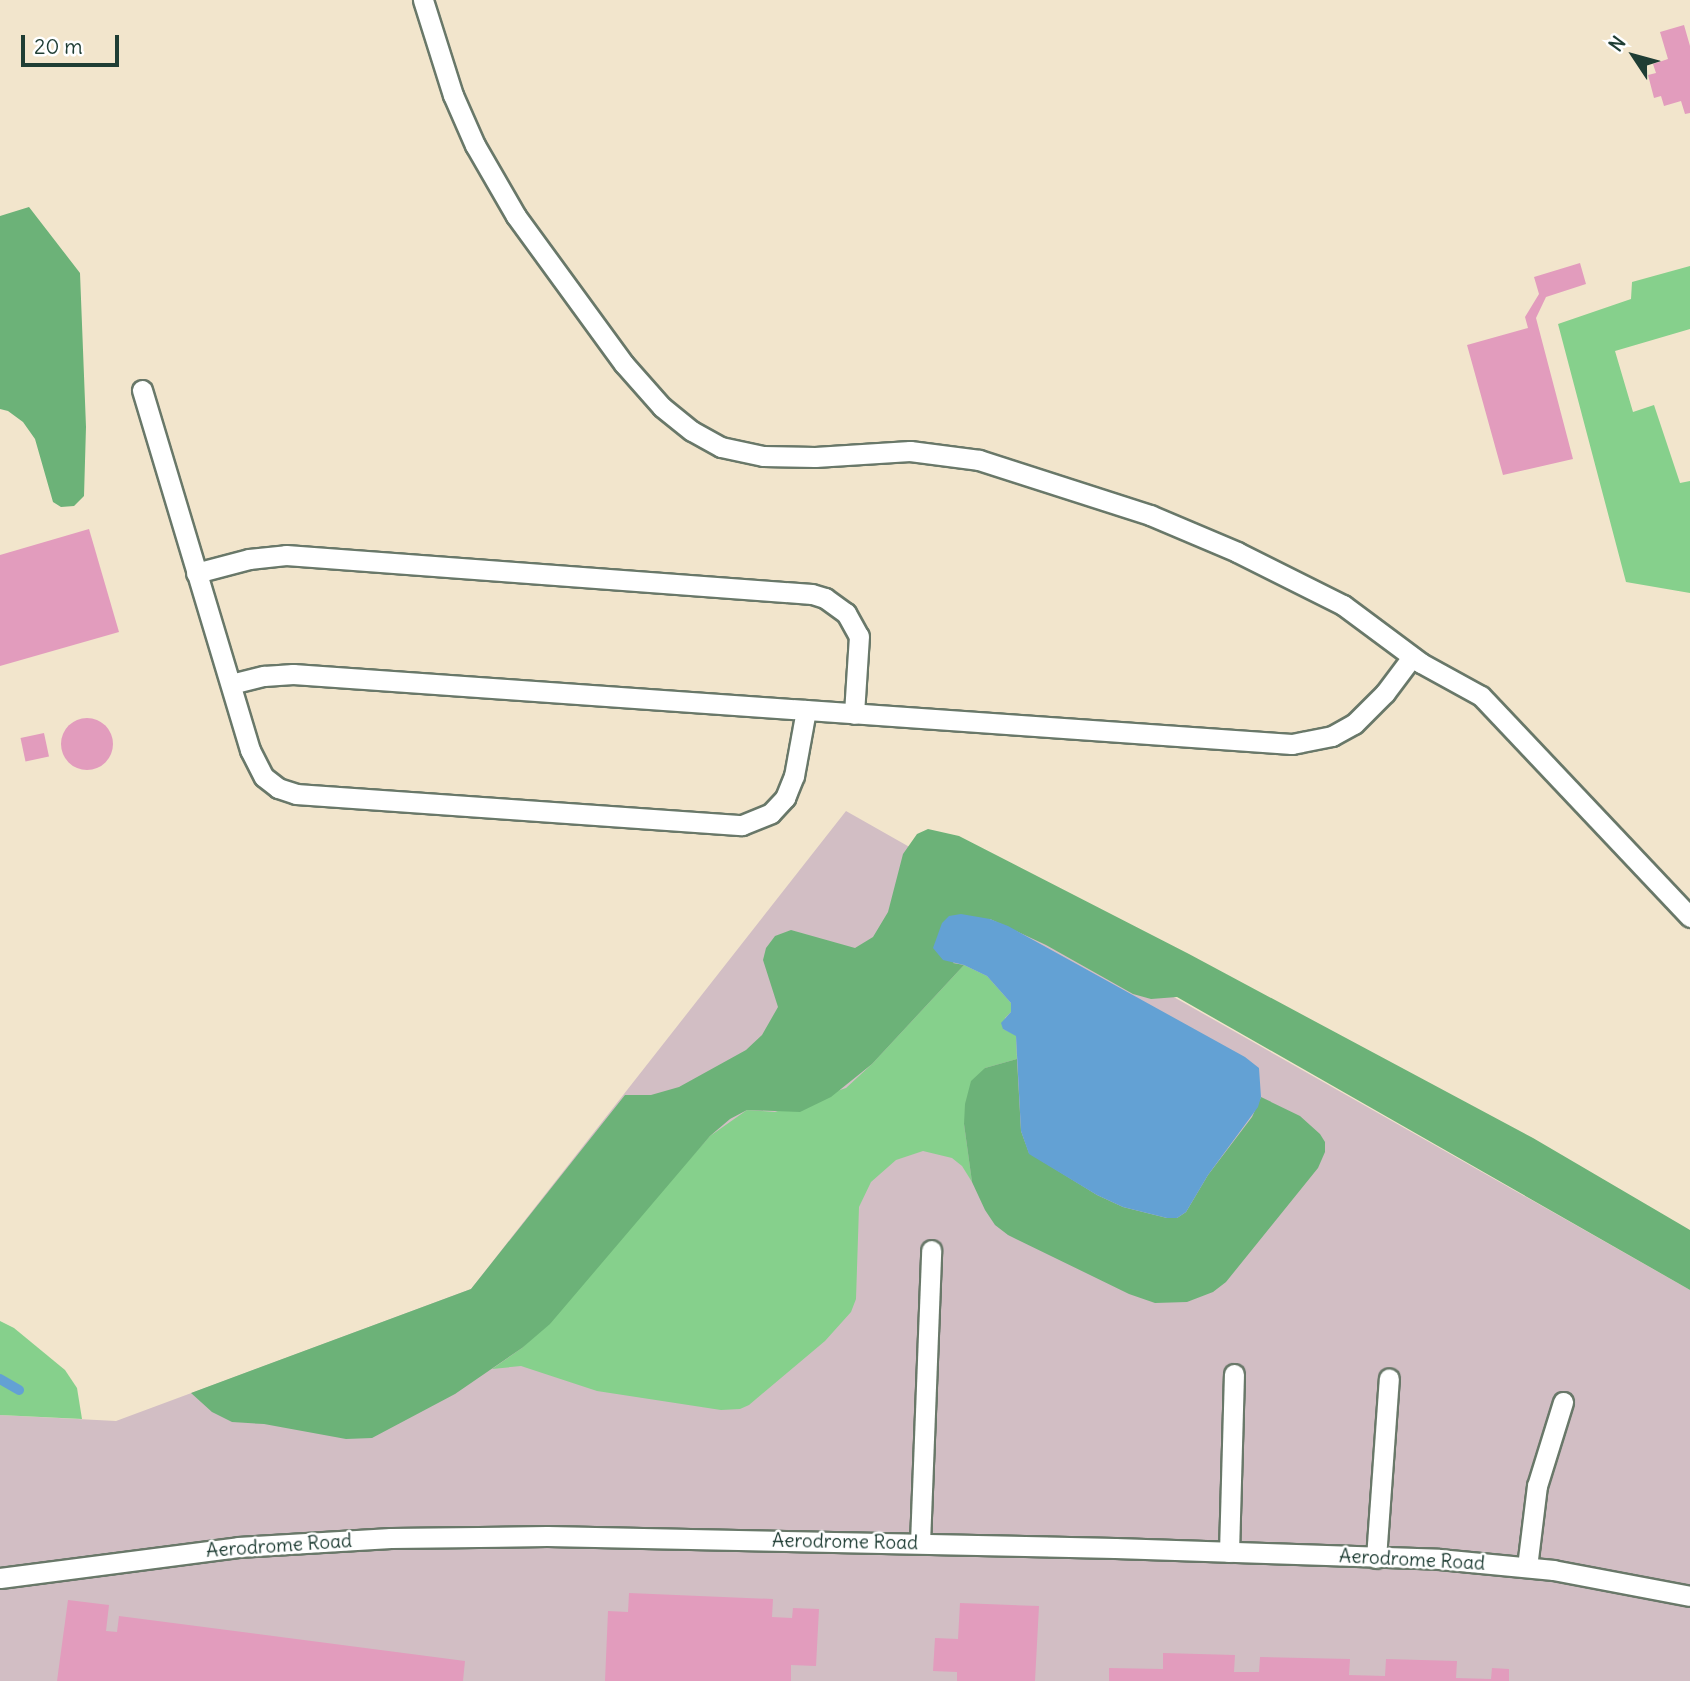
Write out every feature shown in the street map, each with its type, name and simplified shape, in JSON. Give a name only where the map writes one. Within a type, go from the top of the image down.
[{"type":"lane","points":[[423,0],[453,95],[475,145],[516,216],[624,364],[662,407],[692,431],[721,447],[764,456],[815,457],[930,452],[1010,468],[1150,515],[1237,552],[1343,605],[1412,657],[1472,689],[1489,702],[1690,917]]},
{"type":"lane","points":[[142,390],[195,573],[254,759],[272,784],[287,792],[730,825],[761,819],[785,798],[794,776],[806,710]]},
{"type":"lane","points":[[195,573],[248,559],[286,555],[812,594],[825,598],[846,614],[859,636],[854,714]]},
{"type":"lane","points":[[231,684],[264,676],[293,674],[1306,743],[1332,736],[1354,724],[1385,693],[1412,657]]},
{"type":"lane","points":[[920,1544],[931,1250]]},
{"type":"lane","points":[[1229,1552],[1234,1374]]},
{"type":"lane","points":[[1376,1558],[1389,1378]]},
{"type":"lane","points":[[1527,1567],[1537,1486],[1563,1402]]},
{"type":"lane","name":"Aerodrome Road","points":[[0,1578],[238,1547],[404,1537],[547,1536],[1376,1558],[1527,1567],[1690,1595]]},
{"type":"shaded area","points":[[846,811],[1690,1290],[1690,1681],[0,1681],[0,1415],[116,1421],[471,1289]]},
{"type":"green space","points":[[29,207],[80,273],[86,427],[84,496],[74,506],[61,507],[53,502],[35,439],[23,422],[8,411],[0,409],[0,216]]},
{"type":"green space","points":[[1690,266],[1690,329],[1615,351],[1633,412],[1654,405],[1680,483],[1690,481],[1690,593],[1626,582],[1558,324],[1631,299],[1632,282]]},
{"type":"green space","points":[[928,829],[959,836],[1189,954],[1533,1138],[1690,1230],[1690,1290],[1177,997],[1151,999],[1133,994],[1046,945],[990,919],[953,963],[964,965],[872,1064],[831,1097],[800,1112],[747,1110],[730,1119],[710,1136],[550,1324],[522,1348],[455,1394],[372,1438],[346,1439],[264,1424],[232,1422],[212,1412],[191,1393],[471,1289],[625,1095],[651,1095],[679,1087],[746,1050],[762,1035],[778,1007],[763,960],[766,948],[775,936],[791,930],[855,948],[873,937],[888,912],[903,854],[917,834]]},
{"type":"green space","points":[[964,965],[987,976],[1011,1003],[1011,1012],[1005,1018],[1003,1029],[1016,1035],[1017,1059],[985,1068],[964,1124],[972,1182],[962,1166],[952,1158],[923,1151],[896,1160],[871,1182],[859,1207],[856,1299],[851,1312],[825,1341],[749,1405],[740,1409],[721,1410],[597,1391],[521,1366],[492,1369],[522,1348],[710,1136],[747,1110],[775,1112],[846,1088],[872,1064]]},
{"type":"green space","points":[[1017,1059],[1021,1131],[1029,1153],[1097,1195],[1123,1207],[1167,1218],[1177,1218],[1186,1212],[1208,1175],[1252,1117],[1261,1097],[1300,1116],[1320,1134],[1325,1142],[1325,1152],[1318,1168],[1226,1282],[1213,1292],[1187,1302],[1155,1303],[1129,1294],[1008,1235],[995,1225],[985,1210],[972,1182],[964,1124],[965,1104],[971,1081],[985,1068]]},
{"type":"green space","points":[[0,1321],[14,1328],[65,1370],[77,1388],[82,1419],[0,1415]]},
{"type":"water","points":[[961,914],[990,919],[1008,926],[1245,1057],[1259,1068],[1261,1097],[1258,1107],[1208,1175],[1186,1212],[1177,1218],[1167,1218],[1123,1207],[1097,1195],[1029,1154],[1021,1131],[1016,1036],[1003,1029],[1001,1023],[1011,1012],[1011,1003],[987,976],[964,965],[943,960],[933,948],[942,923],[949,916]]},
{"type":"building","points":[[1684,25],[1690,46],[1690,113],[1685,114],[1681,101],[1664,106],[1661,96],[1654,98],[1648,75],[1656,73],[1653,64],[1668,59],[1660,32]]},
{"type":"building","points":[[1580,263],[1586,284],[1546,297],[1536,318],[1573,459],[1503,475],[1467,345],[1528,328],[1525,317],[1539,294],[1534,277]]},
{"type":"building","points":[[89,529],[119,632],[0,666],[0,555]]},
{"type":"building","points":[[87,718],[97,720],[105,726],[111,734],[111,754],[105,762],[97,768],[87,770],[77,768],[69,762],[63,754],[61,744],[63,734],[69,726],[77,720]]},
{"type":"building","points":[[44,733],[49,756],[26,761],[21,738]]},
{"type":"building","points":[[629,1593],[773,1599],[772,1617],[792,1618],[793,1608],[819,1609],[816,1666],[791,1665],[791,1681],[605,1681],[608,1611],[628,1612]]},
{"type":"building","points":[[68,1600],[109,1605],[106,1631],[117,1632],[119,1616],[465,1661],[463,1681],[57,1681]]},
{"type":"building","points":[[960,1603],[1039,1606],[1035,1681],[957,1681],[957,1672],[933,1671],[935,1638],[958,1639]]},
{"type":"building","points":[[1163,1653],[1235,1655],[1234,1672],[1259,1672],[1260,1657],[1350,1659],[1349,1675],[1385,1676],[1386,1659],[1457,1661],[1456,1678],[1491,1679],[1492,1668],[1509,1669],[1509,1681],[1109,1681],[1109,1668],[1163,1669]]},
{"type":"waterway","points":[[0,1379],[19,1390]]}]
